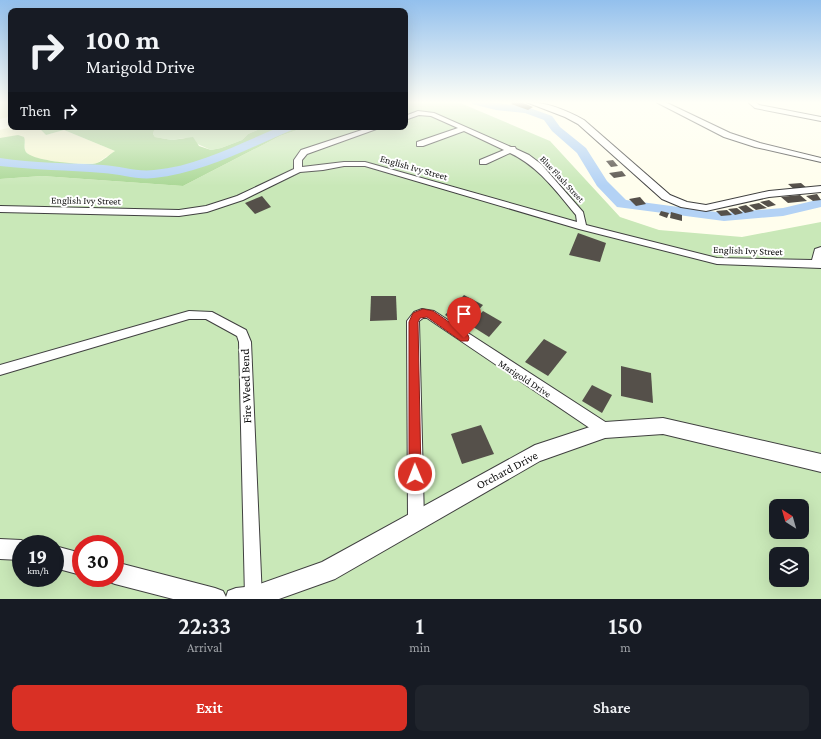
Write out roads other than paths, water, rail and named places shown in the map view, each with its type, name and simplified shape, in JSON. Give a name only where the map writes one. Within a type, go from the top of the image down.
[{"type":"street","points":[[298,170],[297,165],[299,157],[304,152],[369,130]]},
{"type":"street","points":[[420,144],[460,130]]},
{"type":"street","name":"Blue Flash Street","points":[[465,130],[526,156],[538,166],[580,214],[582,227]]},
{"type":"street","points":[[590,130],[666,197],[685,205],[706,208],[769,194],[821,189]]},
{"type":"street","points":[[717,130],[758,145],[821,160]]},
{"type":"street","points":[[483,162],[512,149]]},
{"type":"street","name":"English Ivy Street","points":[[0,209],[179,213],[207,208],[240,198],[298,170],[323,168],[344,164],[365,164],[582,227],[717,261],[819,263]]},
{"type":"street","points":[[819,263],[819,251],[821,250]]},
{"type":"street","name":"Marigold Drive","points":[[416,520],[413,322],[417,315],[423,312],[430,314],[605,430]]},
{"type":"street","name":"Fire Weed Bend","points":[[0,370],[189,315],[208,315],[242,333],[245,342],[245,598]]},
{"type":"street","name":"Orchard Drive","points":[[245,598],[327,571],[535,454],[605,430],[663,426],[821,463]]},
{"type":"street","points":[[0,549],[12,550]]},
{"type":"street","points":[[124,574],[215,599]]},
{"type":"waterway","points":[[0,162],[155,174],[173,171],[207,161],[283,130]]},
{"type":"waterway","points":[[557,130],[582,151],[602,183],[622,204],[724,217],[783,212],[821,203]]}]
